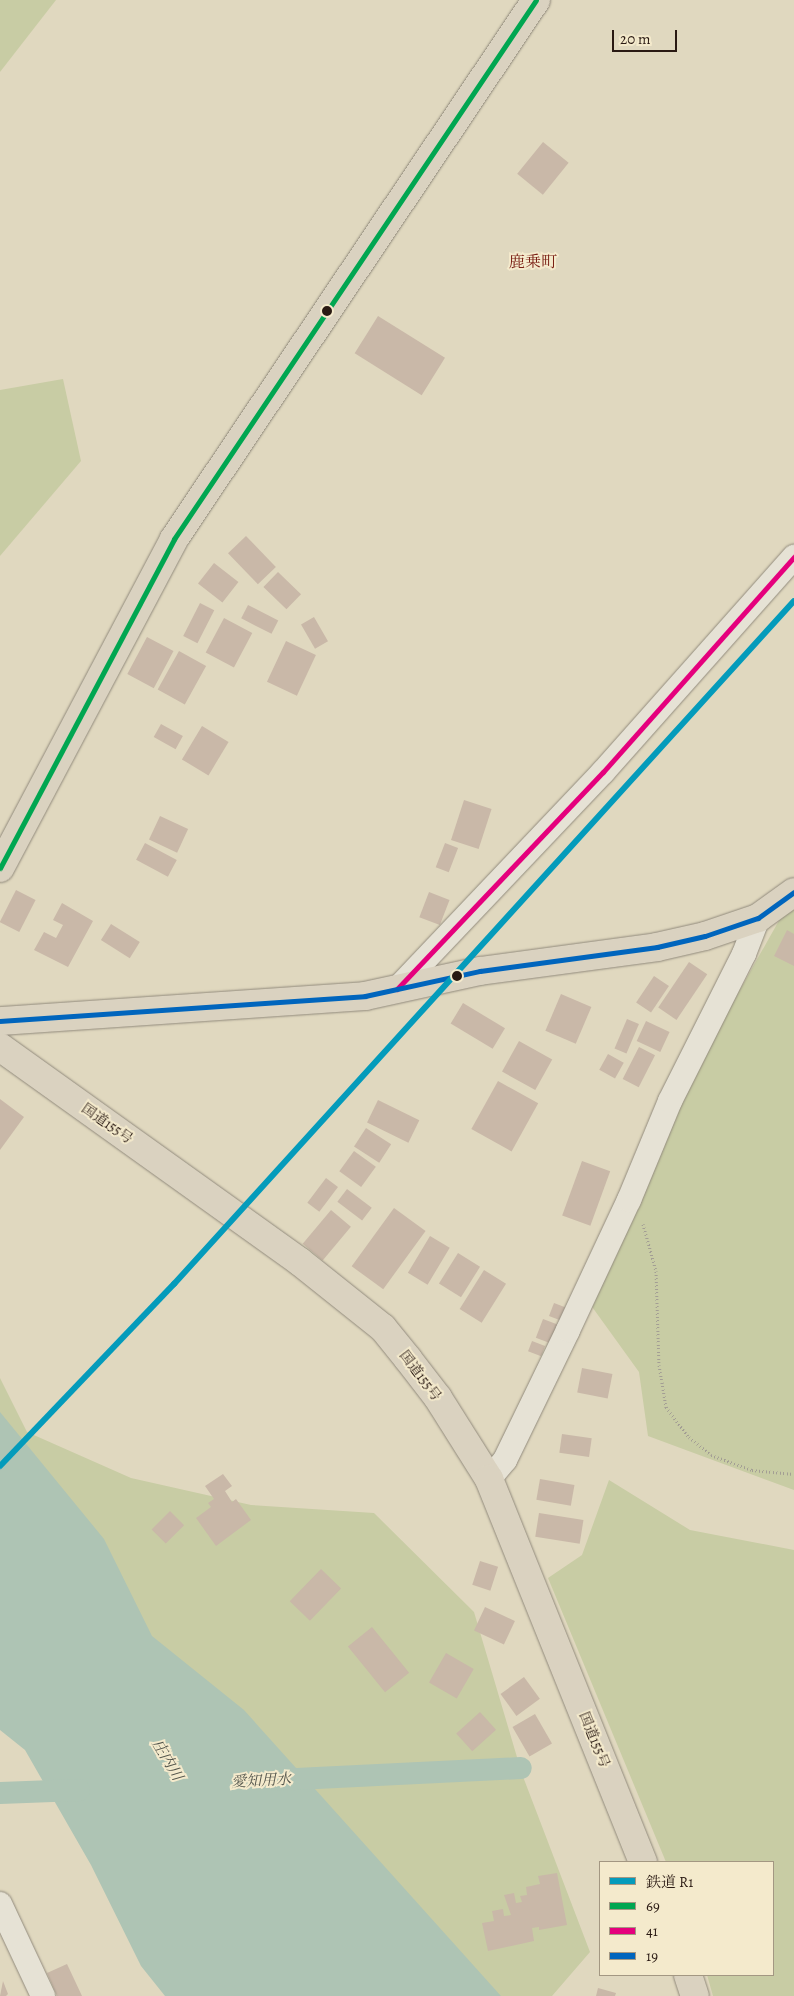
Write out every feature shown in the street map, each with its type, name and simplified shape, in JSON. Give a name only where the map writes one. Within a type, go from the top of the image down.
[{"type":"main road","points":[[0,868],[174,539],[536,0]]},
{"type":"main road","points":[[0,1021],[365,996],[480,971],[657,947],[705,936],[758,918],[794,892]]},
{"type":"main road","name":"国道155号","points":[[0,1047],[299,1261],[383,1328],[438,1398],[489,1479],[643,1861]]},
{"type":"main road","points":[[688,1976],[695,1996]]},
{"type":"street","points":[[397,988],[603,772],[794,557]]},
{"type":"street","points":[[489,1479],[505,1460],[629,1200],[670,1101],[744,954],[758,918]]},
{"type":"street","points":[[0,1904],[43,1996]]},
{"type":"path","points":[[629,1200],[646,1230],[656,1271],[659,1365],[666,1407],[689,1437],[711,1455],[752,1470],[794,1474]]},
{"type":"green space","points":[[0,0],[56,0],[0,72]]},
{"type":"green space","points":[[63,379],[81,461],[0,556],[0,390]]},
{"type":"green space","points":[[794,907],[794,1490],[648,1436],[639,1372],[590,1304],[672,1110],[781,917]]},
{"type":"green space","points":[[0,1378],[27,1432],[131,1478],[251,1505],[374,1513],[474,1612],[522,1774],[590,1952],[552,1996],[292,1996],[0,1584]]},
{"type":"green space","points":[[609,1480],[690,1530],[794,1550],[794,1996],[713,1996],[707,1976],[774,1976],[774,1861],[666,1861],[548,1578],[582,1555]]},
{"type":"water","name":"庄内川","points":[[0,1412],[104,1539],[152,1636],[244,1710],[501,1996],[165,1996],[141,1966],[91,1865],[25,1750],[0,1730]]},
{"type":"building","points":[[543,142],[569,163],[543,195],[517,174]]},
{"type":"building","points":[[378,316],[445,358],[422,395],[355,353]]},
{"type":"building","points":[[246,536],[276,567],[258,584],[228,553]]},
{"type":"building","points":[[214,563],[238,582],[222,603],[198,583]]},
{"type":"building","points":[[278,572],[301,594],[286,609],[263,587]]},
{"type":"building","points":[[200,603],[214,610],[197,643],[183,636]]},
{"type":"building","points":[[248,605],[278,620],[271,634],[241,618]]},
{"type":"building","points":[[314,617],[328,641],[315,649],[301,624]]},
{"type":"building","points":[[224,618],[252,633],[234,667],[206,652]]},
{"type":"building","points":[[147,637],[173,651],[154,688],[127,674]]},
{"type":"building","points":[[286,641],[316,655],[297,696],[267,682]]},
{"type":"building","points":[[179,651],[206,666],[185,705],[158,689]]},
{"type":"building","points":[[161,724],[183,736],[176,749],[154,737]]},
{"type":"building","points":[[202,726],[229,742],[208,775],[182,759]]},
{"type":"building","points":[[464,800],[492,809],[479,849],[451,840]]},
{"type":"building","points":[[160,816],[188,829],[177,853],[149,840]]},
{"type":"building","points":[[145,843],[177,860],[168,877],[136,860]]},
{"type":"building","points":[[445,843],[458,848],[449,872],[436,867]]},
{"type":"building","points":[[16,890],[36,900],[19,932],[0,922]]},
{"type":"building","points":[[429,892],[450,900],[440,925],[419,917]]},
{"type":"building","points":[[62,903],[93,921],[68,967],[34,950],[44,932],[56,938],[63,925],[53,920]]},
{"type":"building","points":[[111,924],[140,942],[130,958],[101,940]]},
{"type":"building","points":[[787,930],[794,934],[794,966],[774,956]]},
{"type":"building","points":[[689,962],[707,974],[676,1020],[658,1008]]},
{"type":"building","points":[[654,976],[669,986],[651,1013],[636,1003]]},
{"type":"building","points":[[561,994],[591,1007],[576,1044],[545,1031]]},
{"type":"building","points":[[463,1003],[505,1028],[493,1049],[451,1024]]},
{"type":"building","points":[[627,1019],[639,1024],[626,1054],[614,1048]]},
{"type":"building","points":[[646,1021],[670,1032],[660,1052],[637,1041]]},
{"type":"building","points":[[519,1041],[552,1059],[535,1090],[502,1072]]},
{"type":"building","points":[[639,1047],[655,1055],[639,1087],[623,1079]]},
{"type":"building","points":[[608,1054],[624,1063],[615,1078],[599,1070]]},
{"type":"building","points":[[498,1081],[538,1103],[512,1151],[471,1129]]},
{"type":"building","points":[[0,1099],[24,1117],[0,1150]]},
{"type":"building","points":[[378,1100],[419,1120],[408,1143],[367,1122]]},
{"type":"building","points":[[366,1128],[391,1144],[379,1163],[354,1146]]},
{"type":"building","points":[[354,1151],[376,1167],[361,1187],[339,1171]]},
{"type":"building","points":[[582,1161],[610,1171],[590,1226],[562,1216]]},
{"type":"building","points":[[326,1178],[338,1187],[319,1212],[307,1203]]},
{"type":"building","points":[[347,1189],[372,1208],[362,1220],[337,1202]]},
{"type":"building","points":[[394,1208],[426,1231],[383,1289],[352,1266]]},
{"type":"building","points":[[331,1210],[351,1227],[323,1260],[303,1244]]},
{"type":"building","points":[[430,1236],[450,1248],[428,1285],[408,1273]]},
{"type":"building","points":[[458,1253],[480,1267],[461,1297],[439,1284]]},
{"type":"building","points":[[484,1270],[506,1284],[482,1323],[460,1309]]},
{"type":"building","points":[[554,1303],[567,1308],[562,1321],[549,1316]]},
{"type":"building","points":[[543,1319],[559,1325],[552,1344],[536,1338]]},
{"type":"building","points":[[532,1341],[545,1346],[541,1356],[528,1351]]},
{"type":"building","points":[[582,1368],[612,1374],[608,1398],[577,1393]]},
{"type":"building","points":[[562,1434],[592,1438],[589,1457],[559,1453]]},
{"type":"building","points":[[223,1474],[232,1486],[225,1491],[232,1502],[236,1499],[251,1520],[216,1546],[196,1518],[211,1507],[208,1503],[214,1499],[205,1486]]},
{"type":"building","points":[[540,1479],[574,1485],[571,1506],[536,1500]]},
{"type":"building","points":[[170,1511],[184,1525],[166,1544],[152,1529]]},
{"type":"building","points":[[539,1513],[583,1520],[580,1544],[535,1537]]},
{"type":"building","points":[[480,1561],[498,1567],[490,1591],[472,1585]]},
{"type":"building","points":[[321,1569],[341,1588],[310,1621],[290,1601]]},
{"type":"building","points":[[485,1607],[515,1621],[504,1645],[474,1631]]},
{"type":"building","points":[[372,1627],[409,1673],[385,1692],[348,1647]]},
{"type":"building","points":[[446,1653],[474,1669],[457,1698],[429,1682]]},
{"type":"building","points":[[524,1677],[540,1699],[516,1716],[501,1694]]},
{"type":"building","points":[[480,1712],[496,1730],[472,1751],[456,1733]]},
{"type":"building","points":[[535,1714],[552,1743],[529,1756],[512,1727]]},
{"type":"building","points":[[557,1873],[567,1925],[539,1930],[539,1927],[532,1928],[534,1941],[488,1951],[482,1923],[494,1921],[492,1911],[503,1909],[504,1916],[511,1915],[504,1895],[514,1893],[516,1903],[522,1902],[520,1896],[527,1895],[526,1887],[540,1884],[538,1876]]},
{"type":"building","points":[[67,1964],[82,1996],[57,1996],[47,1973]]},
{"type":"building","points":[[3,1981],[8,1994],[0,1996]]},
{"type":"building","points":[[598,1988],[616,1993],[615,1996],[596,1996]]},
{"type":"waterway","name":"愛知用水","points":[[276,1780],[521,1768]]},
{"type":"waterway","name":"愛知用水","points":[[0,1793],[79,1790]]},
{"type":"rail line","name":"R1","points":[[0,1466],[174,1284],[794,601]]},
{"type":"transit line","name":"69","points":[[0,868],[174,539],[536,0]]},
{"type":"transit line","name":"41","points":[[397,989],[603,772],[794,557]]},
{"type":"transit line","name":"19","points":[[0,1021],[365,996],[480,971],[657,947],[705,936],[758,918],[794,892]]},
{"type":"district","name":"鹿乗町","points":[[533,262]]}]
